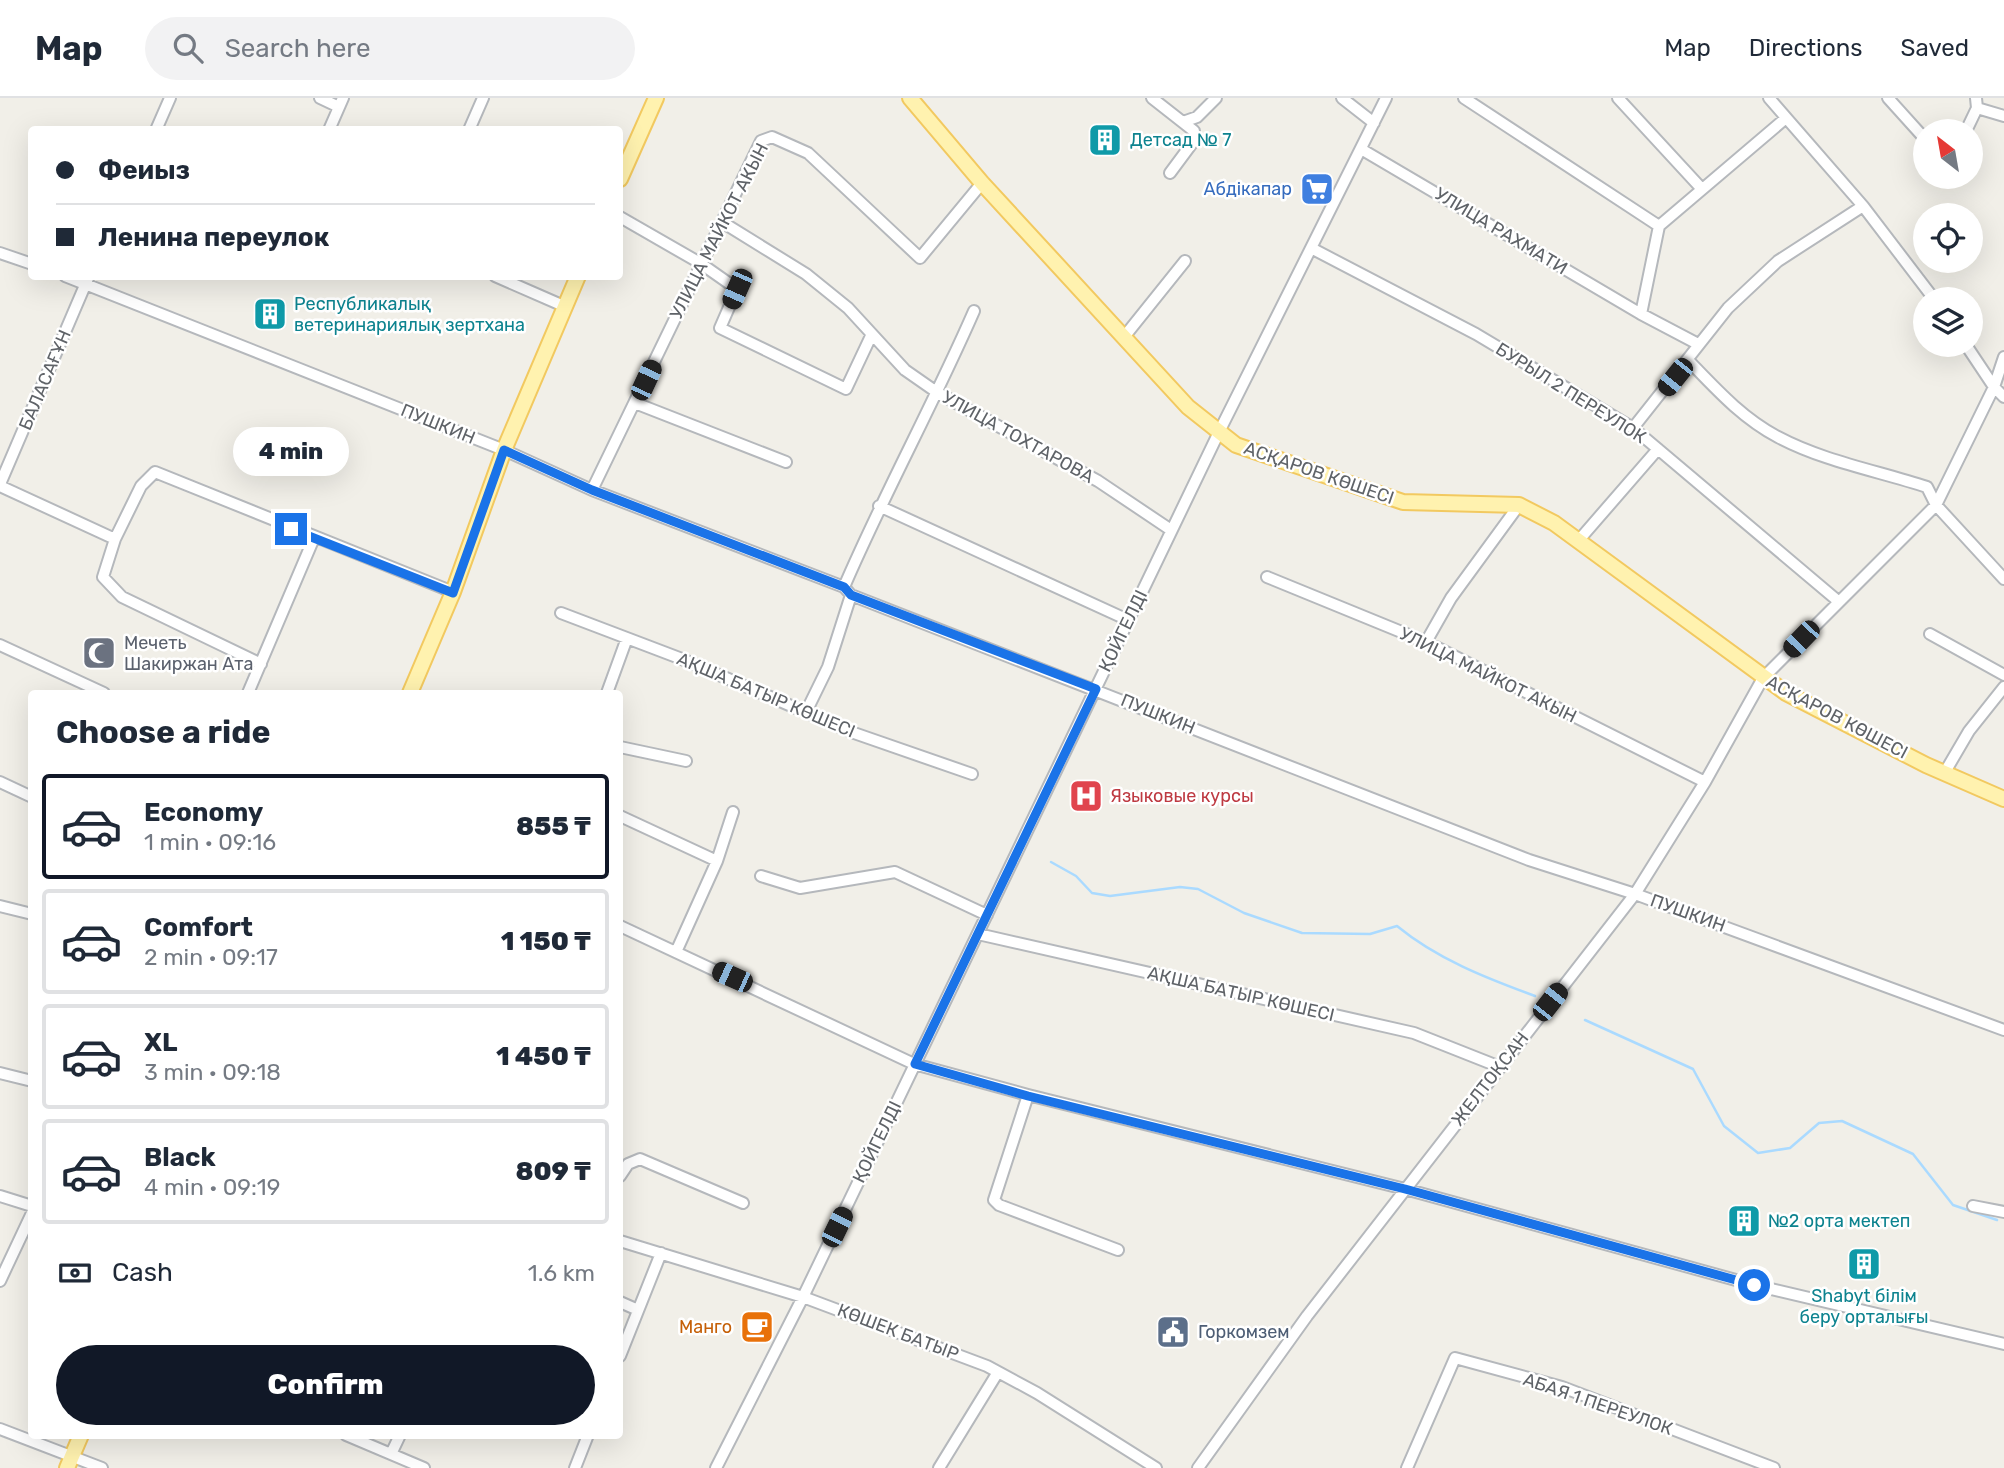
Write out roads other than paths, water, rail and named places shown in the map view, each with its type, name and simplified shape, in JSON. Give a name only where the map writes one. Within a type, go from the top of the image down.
[{"type":"main road","points":[[623,172],[656,98]]},
{"type":"main road","name":"АСҚАРОВ КӨШЕСІ","points":[[910,98],[982,183],[1188,407],[1236,445],[1403,502],[1519,505],[1555,523],[1786,693],[2004,799]]},
{"type":"main road","points":[[411,690],[453,593],[504,450],[576,280]]},
{"type":"main road","points":[[69,1462],[79,1439]]},
{"type":"street","points":[[158,126],[170,98]]},
{"type":"street","points":[[320,98],[341,103],[331,126]]},
{"type":"street","points":[[471,126],[483,98]]},
{"type":"street","points":[[1152,98],[1195,135],[1170,173]]},
{"type":"street","points":[[1183,122],[1197,117],[1216,98]]},
{"type":"street","points":[[1342,98],[1374,123]]},
{"type":"street","name":"ҚОЙГЕЛДІ","points":[[716,1468],[803,1297],[1171,530],[1386,98]]},
{"type":"street","points":[[1464,98],[1658,226]]},
{"type":"street","points":[[1618,98],[1701,188]]},
{"type":"street","points":[[1769,98],[1863,206],[1925,287]]},
{"type":"street","points":[[1888,98],[1913,126]]},
{"type":"street","points":[[1977,103],[2004,116]]},
{"type":"street","points":[[1641,314],[1658,226],[1786,118]]},
{"type":"street","name":"УЛИЦА МАЙКОТ АКЫН","points":[[592,490],[761,141],[767,136],[808,153],[920,258],[982,183]]},
{"type":"street","name":"УЛИЦА РАХМАТИ","points":[[1361,149],[1641,314],[1698,344]]},
{"type":"street","points":[[1633,428],[1728,308],[1778,261],[1863,206]]},
{"type":"street","points":[[623,219],[701,263],[737,289],[720,328],[846,389],[871,336]]},
{"type":"street","name":"УЛИЦА ТОХТАРОВА","points":[[722,222],[806,274],[848,308],[905,370],[938,393],[1098,481],[1171,530]]},
{"type":"street","name":"БУРЫЛ 2 ПЕРЕУЛОК","points":[[1311,248],[1476,334],[1633,428],[1838,601]]},
{"type":"street","points":[[0,253],[28,263]]},
{"type":"street","points":[[1124,337],[1185,261]]},
{"type":"street","name":"ПУШКИН","points":[[88,280],[504,450],[592,490],[1529,860],[1635,894],[2004,1030]]},
{"type":"street","name":"БАЛАСАҒҰН","points":[[0,485],[88,280]]},
{"type":"street","points":[[504,280],[566,307]]},
{"type":"street","points":[[806,712],[828,667],[848,591],[879,506],[938,393],[974,312]]},
{"type":"street","name":"ЖЕЛТОҚСАН","points":[[1198,1468],[1307,1315],[1635,894],[1705,782],[1763,678],[1936,505],[1994,387],[2004,356]]},
{"type":"street","points":[[1974,357],[2004,397]]},
{"type":"street","points":[[1688,360],[1733,406],[1776,436],[1806,450],[1927,487],[1936,505],[2004,579]]},
{"type":"street","points":[[635,403],[786,462]]},
{"type":"street","points":[[1579,540],[1658,449]]},
{"type":"street","points":[[261,664],[122,597],[103,577],[115,538],[141,486],[155,472],[453,593]]},
{"type":"street","points":[[0,485],[115,538]]},
{"type":"street","points":[[1426,642],[1451,598],[1519,505]]},
{"type":"street","points":[[879,506],[1128,621]]},
{"type":"street","points":[[249,690],[314,538]]},
{"type":"street","name":"УЛИЦА МАЙКОТ АКЫН","points":[[1267,577],[1426,642],[1705,782]]},
{"type":"street","name":"АҚША БАТЫР КӨШЕСІ","points":[[561,613],[854,733],[972,774]]},
{"type":"street","points":[[1930,634],[2004,675]]},
{"type":"street","points":[[608,690],[627,638]]},
{"type":"street","points":[[0,645],[98,690]]},
{"type":"street","points":[[1945,772],[1969,731],[2004,687]]},
{"type":"street","points":[[623,748],[686,761]]},
{"type":"street","points":[[0,782],[28,795]]},
{"type":"street","points":[[676,952],[717,861],[733,812]]},
{"type":"street","points":[[623,817],[717,861]]},
{"type":"street","points":[[761,876],[800,888],[895,872],[987,915]]},
{"type":"street","points":[[0,906],[28,913]]},
{"type":"street","points":[[623,927],[915,1064],[1028,1096],[1405,1189],[1754,1285],[2004,1344]]},
{"type":"street","name":"АҚША БАТЫР КӨШЕСІ","points":[[978,934],[1414,1033],[1500,1067]]},
{"type":"street","points":[[0,1073],[28,1080]]},
{"type":"street","points":[[1028,1096],[994,1200],[999,1205],[1118,1251]]},
{"type":"street","points":[[623,1172],[628,1164],[640,1159],[743,1203]]},
{"type":"street","points":[[0,1196],[28,1205]]},
{"type":"street","points":[[1973,1206],[2004,1212]]},
{"type":"street","points":[[0,1281],[28,1222]]},
{"type":"street","name":"КӨШЕК БАТЫР","points":[[623,1242],[803,1297],[998,1372],[1156,1468]]},
{"type":"street","points":[[623,1348],[662,1253]]},
{"type":"street","points":[[623,1303],[638,1310]]},
{"type":"street","name":"АБАЯ 1 ПЕРЕУЛОК","points":[[1406,1468],[1455,1358],[1562,1387],[1774,1468]]},
{"type":"street","points":[[939,1468],[998,1372]]},
{"type":"street","points":[[0,1429],[69,1462],[102,1468]]},
{"type":"street","points":[[355,1439],[424,1468]]},
{"type":"street","points":[[391,1454],[398,1439]]},
{"type":"street","points":[[575,1468],[586,1439]]},
{"type":"waterway","points":[[1051,862],[1076,876],[1092,893],[1110,896],[1180,887],[1198,889],[1244,913],[1302,933],[1370,934],[1397,926],[1445,958],[1535,996]]},
{"type":"waterway","points":[[1585,1020],[1693,1069],[1724,1126],[1758,1153],[1790,1148],[1819,1123],[1842,1121],[1913,1154],[1953,1205],[1997,1220]]},
{"type":"place","name":"Детсад № 7","points":[[1105,140]]},
{"type":"place","name":"Абдiкапар","points":[[1317,189]]},
{"type":"place","name":"Республикалық ветеринариялық зертхана","points":[[270,314]]},
{"type":"place","name":"Мечеть Шакиржан Ата","points":[[99,653]]},
{"type":"place","name":"Языковые курсы","points":[[1086,796]]},
{"type":"place","name":"№2 орта мектеп","points":[[1744,1221]]},
{"type":"place","name":"Shabyt білім беру орталығы","points":[[1864,1264]]},
{"type":"place","name":"Манго","points":[[757,1327]]},
{"type":"place","name":"Горкомзем","points":[[1173,1332]]}]
